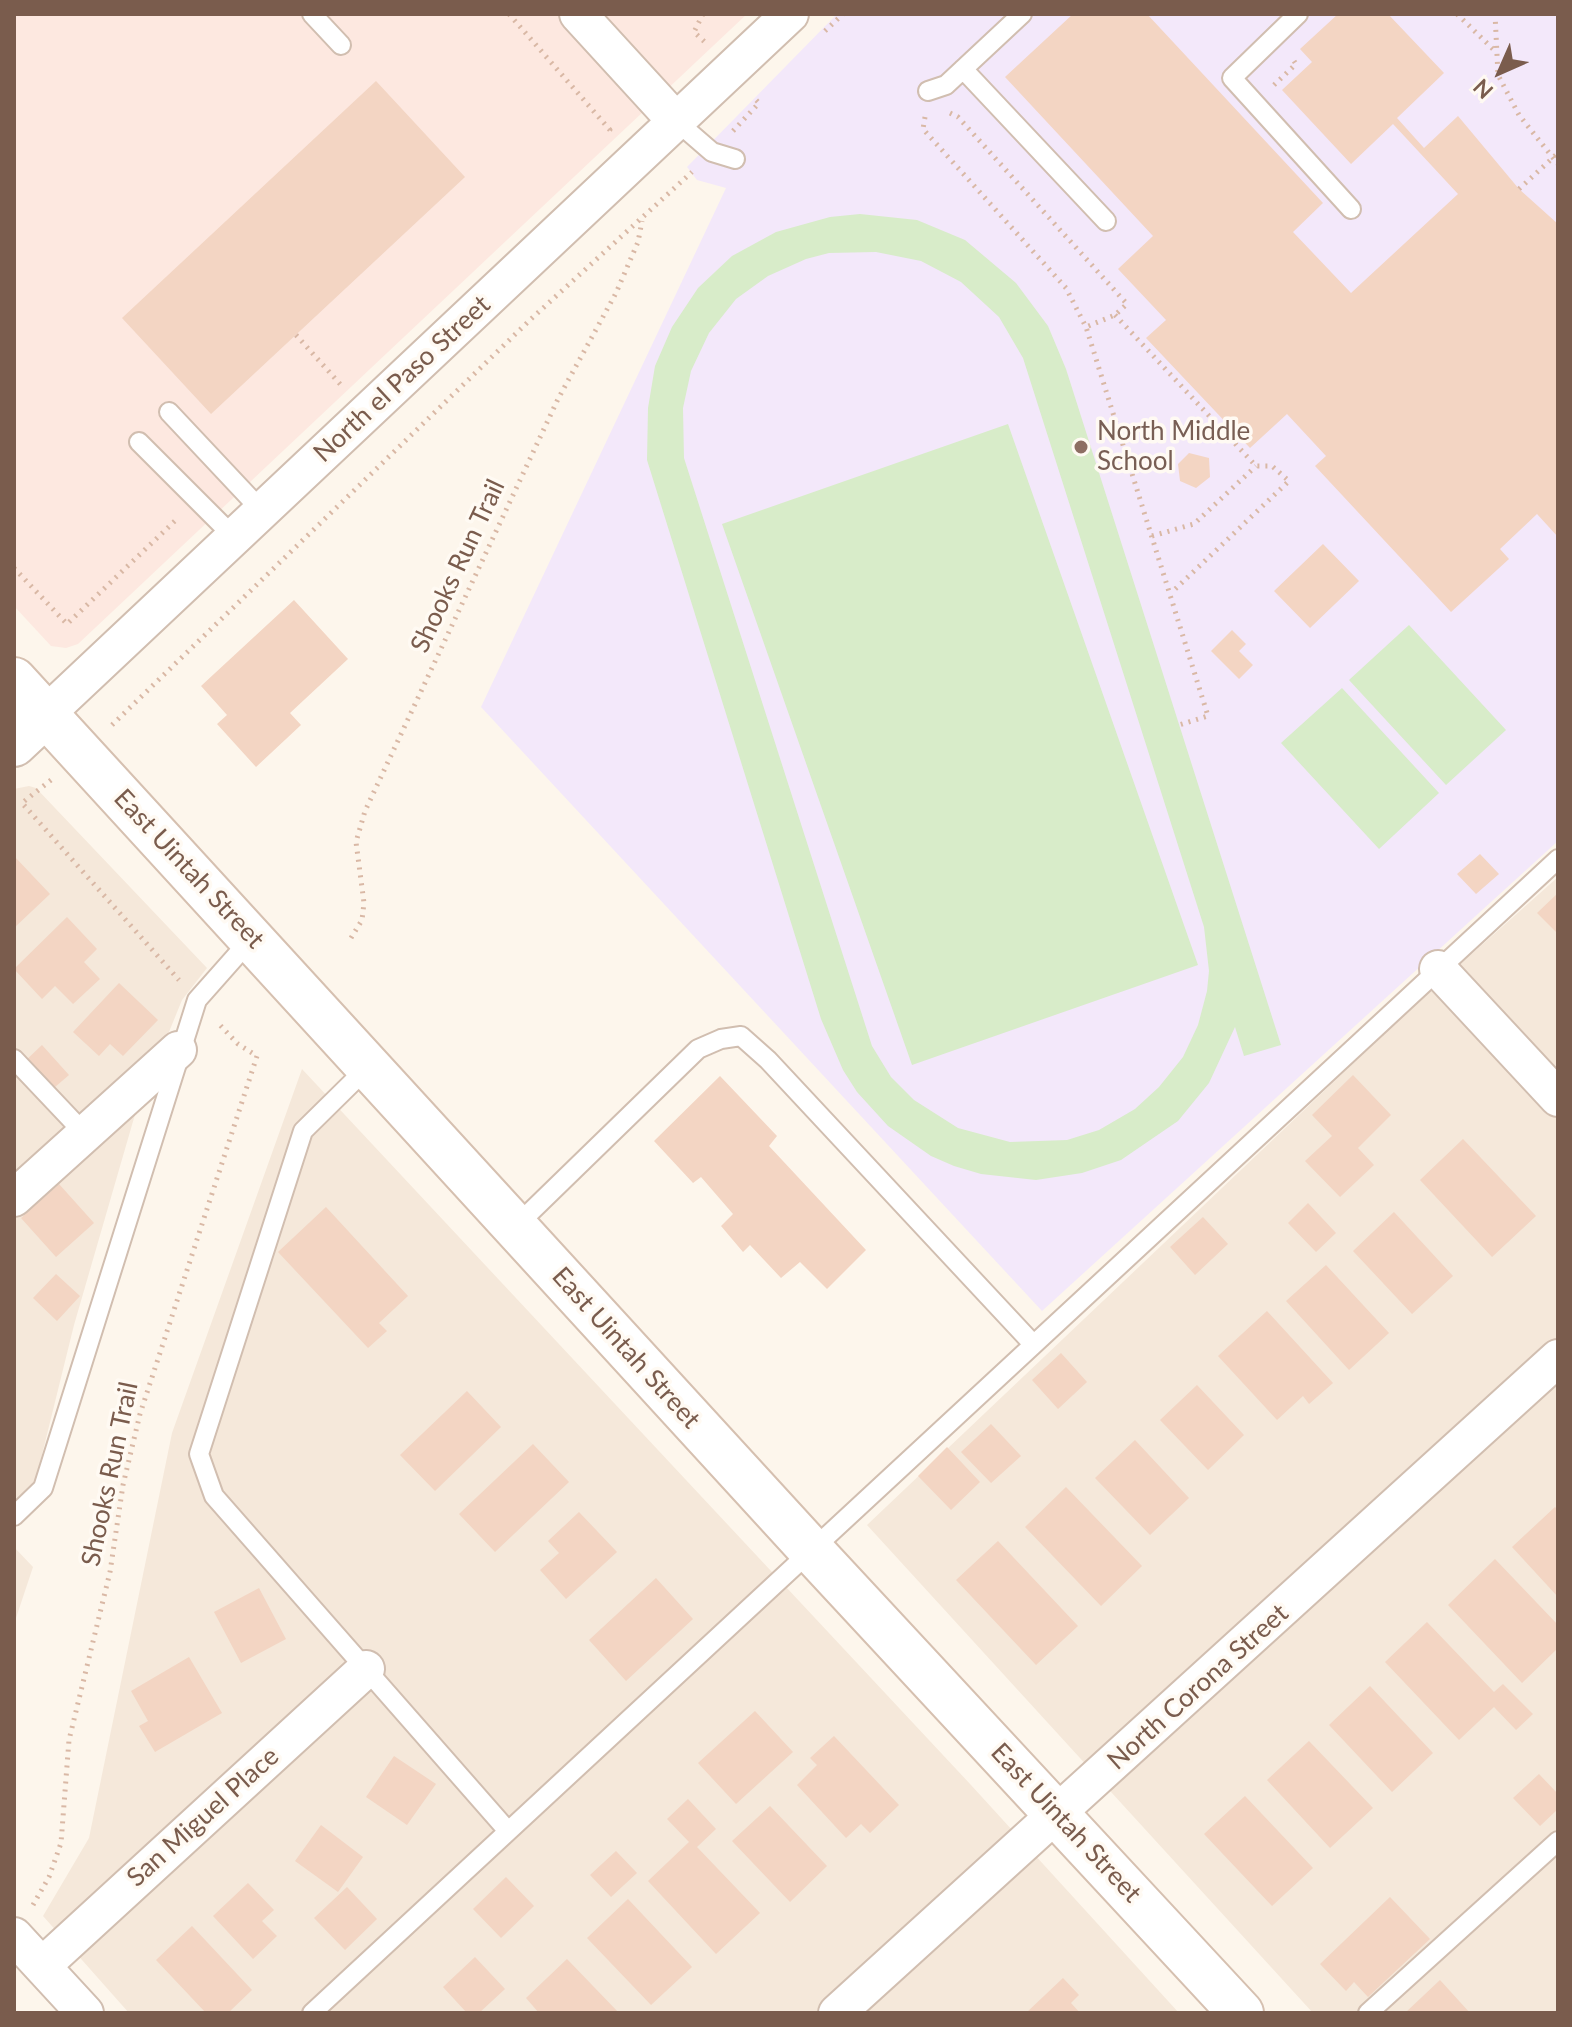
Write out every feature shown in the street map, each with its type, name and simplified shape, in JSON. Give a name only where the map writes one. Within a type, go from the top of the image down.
[{"type":"main road","name":"East Uintah Street","points":[[14,680],[811,1550],[1241,2013]]},
{"type":"main road","name":"North el Paso Street","points":[[14,744],[45,715]]},
{"type":"street","points":[[578,14],[675,120]]},
{"type":"street","name":"North el Paso Street","points":[[45,715],[790,14]]},
{"type":"street","points":[[1438,969],[1558,1098]]},
{"type":"street","points":[[14,1198],[178,1050]]},
{"type":"street","name":"North Corona Street","points":[[837,2013],[1558,1358]]},
{"type":"street","name":"San Miguel Place","points":[[42,1966],[366,1669]]},
{"type":"street","points":[[23,1921],[42,1966],[85,2013]]},
{"type":"lane","points":[[928,91],[946,85],[1022,14]]},
{"type":"lane","points":[[1298,14],[1232,78],[1351,209]]},
{"type":"lane","points":[[321,17],[341,45]]},
{"type":"lane","points":[[963,69],[1106,221]]},
{"type":"lane","points":[[675,120],[712,152],[735,159]]},
{"type":"lane","points":[[169,412],[262,511]]},
{"type":"lane","points":[[139,442],[234,537]]},
{"type":"lane","points":[[312,2013],[1558,859]]},
{"type":"lane","points":[[14,1516],[43,1488],[178,1050],[197,1000],[252,937]]},
{"type":"lane","points":[[516,1226],[698,1049],[721,1039],[741,1036],[768,1060],[1033,1344]]},
{"type":"lane","points":[[14,1059],[85,1134]]},
{"type":"lane","points":[[370,1066],[303,1131],[199,1454],[214,1496],[508,1831]]},
{"type":"lane","points":[[1368,2013],[1558,1841]]},
{"type":"path","points":[[509,14],[610,130],[599,141]]},
{"type":"path","points":[[1457,14],[1494,50]]},
{"type":"path","points":[[1495,14],[1494,50],[1498,75],[1508,97],[1558,164]]},
{"type":"path","points":[[694,32],[704,15]]},
{"type":"path","points":[[928,91],[923,129],[1066,288],[1086,327],[1208,716],[1179,725]]},
{"type":"path","points":[[944,110],[958,117],[1127,304],[1115,315],[1086,327]]},
{"type":"path","points":[[923,129],[933,120]]},
{"type":"path","points":[[1519,189],[1558,153]]},
{"type":"path","name":"Shooks Run Trail","points":[[81,752],[138,703],[531,319],[642,220],[638,242],[616,293],[558,399],[365,811],[356,842],[364,903],[362,920],[351,938]]},
{"type":"path","points":[[1115,315],[1256,466]]},
{"type":"path","points":[[296,335],[341,385]]},
{"type":"path","points":[[329,396],[352,374]]},
{"type":"path","points":[[1152,536],[1194,524],[1256,466],[1272,466],[1289,481],[1171,593]]},
{"type":"path","points":[[14,568],[67,624],[196,500]]},
{"type":"path","points":[[81,752],[22,803],[197,1000]]},
{"type":"path","name":"Shooks Run Trail","points":[[23,1921],[49,1877],[61,1843],[69,1740],[110,1572],[123,1485],[140,1414],[257,1056],[238,1044],[197,1000]]},
{"type":"shaded area","points":[[14,14],[747,14],[78,644],[66,648],[51,646],[14,606]]},
{"type":"shaded area","name":"North Middle School","points":[[837,14],[1558,14],[1558,841],[1042,1311],[481,707],[726,188],[697,180],[687,167]]},
{"type":"shaded area","points":[[36,788],[207,968],[182,1000],[134,1118],[74,1325],[35,1483],[14,1500],[14,789]]},
{"type":"shaded area","points":[[1558,877],[1558,2013],[1313,2013],[867,1525],[1420,1000]]},
{"type":"shaded area","points":[[302,1069],[971,1785],[1179,2013],[129,2013],[43,1916],[89,1838],[172,1433]]},
{"type":"shaded area","points":[[14,1547],[33,1567],[14,1624]]},
{"type":"green space","points":[[860,214],[917,220],[965,240],[1016,283],[1048,326],[1066,369],[1281,1045],[1244,1056],[1235,1027],[1209,1083],[1178,1121],[1121,1160],[1082,1173],[1036,1180],[981,1174],[954,1166],[931,1156],[888,1126],[857,1092],[843,1070],[821,1019],[647,460],[648,408],[655,366],[672,327],[698,288],[732,256],[776,232],[830,217]],"holes":[[[876,252],[921,261],[961,282],[999,317],[1023,358],[1204,927],[1209,971],[1207,991],[1198,1025],[1183,1057],[1159,1087],[1135,1109],[1099,1130],[1067,1140],[1010,1142],[958,1128],[914,1100],[891,1077],[872,1046],[684,458],[683,408],[691,371],[709,333],[736,299],[768,276],[806,259],[829,253]]]},
{"type":"green space","points":[[1008,424],[1198,965],[912,1065],[722,524]]},
{"type":"green space","points":[[1409,625],[1506,730],[1446,785],[1349,680]]},
{"type":"green space","points":[[1342,688],[1439,793],[1379,849],[1281,743]]},
{"type":"building","name":"North Middle School","points":[[1073,14],[1147,14],[1323,203],[1293,232],[1351,293],[1458,194],[1393,124],[1351,164],[1282,90],[1312,62],[1300,49],[1338,14],[1388,14],[1444,73],[1397,118],[1424,148],[1458,116],[1519,189],[1558,224],[1558,537],[1537,514],[1500,549],[1509,559],[1451,612],[1315,466],[1326,456],[1287,414],[1250,448],[1146,338],[1166,320],[1118,269],[1153,236],[1005,77]]},
{"type":"building","points":[[376,81],[465,177],[211,414],[122,318]]},
{"type":"building","points":[[1189,453],[1209,458],[1210,477],[1196,488],[1180,481],[1178,464]]},
{"type":"building","points":[[1323,544],[1359,581],[1310,628],[1274,591]]},
{"type":"building","points":[[294,600],[348,659],[290,713],[301,725],[256,767],[217,724],[227,715],[201,686]]},
{"type":"building","points":[[1232,630],[1246,644],[1239,651],[1253,665],[1239,679],[1211,651]]},
{"type":"building","points":[[1480,854],[1499,874],[1476,894],[1457,874]]},
{"type":"building","points":[[14,856],[50,894],[14,928]]},
{"type":"building","points":[[1558,893],[1558,934],[1537,913]]},
{"type":"building","points":[[67,917],[97,949],[84,962],[100,979],[73,1004],[55,986],[42,999],[14,969]]},
{"type":"building","points":[[119,983],[158,1020],[123,1056],[110,1044],[99,1056],[73,1032]]},
{"type":"building","points":[[42,1045],[69,1075],[48,1093],[22,1064]]},
{"type":"building","points":[[1353,1075],[1391,1115],[1358,1148],[1374,1165],[1340,1197],[1305,1161],[1332,1136],[1312,1115]]},
{"type":"building","points":[[720,1076],[777,1136],[769,1146],[866,1250],[827,1289],[800,1262],[781,1278],[750,1245],[743,1252],[721,1226],[733,1214],[701,1177],[693,1183],[654,1141]]},
{"type":"building","points":[[1463,1139],[1536,1216],[1492,1257],[1420,1180]]},
{"type":"building","points":[[59,1184],[94,1223],[56,1257],[21,1218]]},
{"type":"building","points":[[1308,1203],[1336,1233],[1316,1252],[1288,1223]]},
{"type":"building","points":[[326,1207],[408,1296],[379,1323],[387,1331],[368,1348],[278,1252]]},
{"type":"building","points":[[1394,1212],[1453,1276],[1412,1314],[1353,1251]]},
{"type":"building","points":[[1203,1217],[1228,1244],[1195,1275],[1170,1247]]},
{"type":"building","points":[[1326,1265],[1389,1333],[1349,1370],[1286,1301]]},
{"type":"building","points":[[56,1274],[80,1296],[57,1321],[33,1298]]},
{"type":"building","points":[[1267,1311],[1333,1383],[1309,1404],[1303,1396],[1277,1420],[1218,1356]]},
{"type":"building","points":[[1061,1353],[1087,1382],[1058,1409],[1032,1380]]},
{"type":"building","points":[[1197,1385],[1244,1435],[1208,1470],[1160,1420]]},
{"type":"building","points":[[467,1391],[501,1427],[435,1491],[400,1455]]},
{"type":"building","points":[[991,1424],[1021,1456],[991,1483],[961,1452]]},
{"type":"building","points":[[1135,1440],[1189,1498],[1150,1535],[1095,1478]]},
{"type":"building","points":[[533,1444],[569,1482],[495,1552],[459,1514]]},
{"type":"building","points":[[947,1447],[980,1482],[951,1510],[918,1476]]},
{"type":"building","points":[[1066,1487],[1142,1566],[1101,1606],[1025,1527]]},
{"type":"building","points":[[1555,1507],[1558,1510],[1558,1597],[1512,1547]]},
{"type":"building","points":[[579,1512],[617,1552],[566,1599],[540,1570],[559,1553],[548,1541]]},
{"type":"building","points":[[998,1541],[1078,1626],[1036,1665],[956,1580]]},
{"type":"building","points":[[1495,1559],[1558,1625],[1558,1648],[1522,1683],[1448,1605]]},
{"type":"building","points":[[656,1578],[693,1619],[626,1681],[589,1640]]},
{"type":"building","points":[[259,1588],[286,1639],[241,1663],[214,1612]]},
{"type":"building","points":[[1427,1622],[1494,1692],[1503,1684],[1533,1714],[1516,1730],[1494,1707],[1459,1740],[1385,1662]]},
{"type":"building","points":[[189,1657],[222,1713],[155,1752],[139,1726],[148,1721],[131,1691]]},
{"type":"building","points":[[1370,1686],[1433,1753],[1392,1792],[1329,1725]]},
{"type":"building","points":[[755,1711],[793,1752],[736,1804],[698,1763]]},
{"type":"building","points":[[834,1736],[899,1805],[870,1833],[861,1824],[846,1838],[797,1785],[817,1765],[810,1758]]},
{"type":"building","points":[[1309,1741],[1373,1808],[1330,1848],[1267,1780]]},
{"type":"building","points":[[394,1756],[436,1784],[407,1825],[366,1797]]},
{"type":"building","points":[[1539,1774],[1558,1794],[1558,1809],[1540,1826],[1513,1798]]},
{"type":"building","points":[[1245,1796],[1313,1868],[1272,1906],[1204,1834]]},
{"type":"building","points":[[688,1799],[716,1829],[697,1847],[760,1913],[716,1954],[648,1881],[689,1842],[667,1819]]},
{"type":"building","points":[[770,1806],[827,1866],[790,1902],[732,1841]]},
{"type":"building","points":[[321,1825],[363,1857],[338,1892],[295,1861]]},
{"type":"building","points":[[616,1851],[637,1873],[611,1897],[590,1875]]},
{"type":"building","points":[[506,1877],[534,1906],[501,1938],[473,1909]]},
{"type":"building","points":[[248,1883],[274,1910],[262,1921],[277,1936],[253,1959],[213,1916]]},
{"type":"building","points":[[347,1887],[377,1919],[345,1950],[314,1918]]},
{"type":"building","points":[[1390,1897],[1430,1939],[1368,1997],[1354,1982],[1346,1991],[1320,1964]]},
{"type":"building","points":[[628,1899],[692,1967],[651,2005],[587,1938]]},
{"type":"building","points":[[192,1926],[252,1990],[228,2013],[206,2013],[156,1960]]},
{"type":"building","points":[[475,1957],[505,1989],[479,2013],[467,2013],[443,1987]]},
{"type":"building","points":[[567,1959],[619,2013],[539,2013],[526,1998]]},
{"type":"building","points":[[1063,1978],[1079,1995],[1071,2003],[1080,2013],[1026,2013]]},
{"type":"building","points":[[1440,1980],[1470,2013],[1405,2013]]},
{"type":"place","name":"North Middle School","points":[[1081,447]]}]
